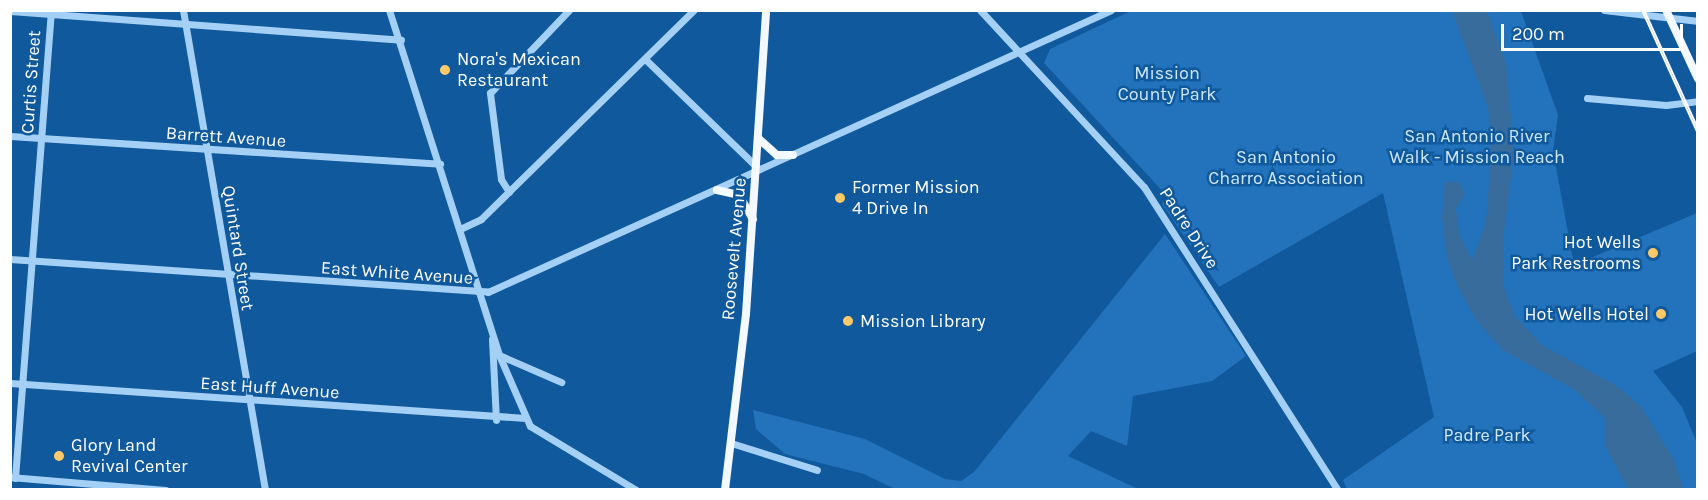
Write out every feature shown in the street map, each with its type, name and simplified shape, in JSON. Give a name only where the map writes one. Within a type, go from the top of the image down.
[{"type":"main road","name":"Roosevelt Avenue","points":[[725,489],[753,219],[766,10]]},
{"type":"main road","points":[[1666,10],[1698,79]]},
{"type":"main road","points":[[759,139],[777,155],[793,156]]},
{"type":"main road","points":[[717,190],[739,195],[753,219]]},
{"type":"street","name":"Quintard Street","points":[[183,10],[265,489]]},
{"type":"street","points":[[389,10],[401,40],[492,335],[526,418],[543,439],[636,489]]},
{"type":"street","points":[[509,192],[501,179],[490,93],[569,10]]},
{"type":"street","points":[[460,229],[481,219],[694,10]]},
{"type":"street","name":"Padre Drive","points":[[980,10],[1144,187],[1338,489]]},
{"type":"street","name":"East White Avenue","points":[[10,259],[480,293],[793,156],[1020,54],[1111,10]]},
{"type":"street","points":[[1604,10],[1670,20],[1698,21]]},
{"type":"street","points":[[10,11],[51,12],[401,40]]},
{"type":"street","name":"Curtis Street","points":[[13,478],[51,12]]},
{"type":"street","points":[[645,59],[757,170]]},
{"type":"street","points":[[1587,99],[1666,105],[1698,101]]},
{"type":"street","name":"Barrett Avenue","points":[[10,136],[440,164]]},
{"type":"street","points":[[492,335],[496,420]]},
{"type":"street","points":[[499,355],[561,381]]},
{"type":"street","name":"East Huff Avenue","points":[[10,383],[496,420],[526,418]]},
{"type":"street","points":[[731,443],[817,470]]},
{"type":"street","points":[[13,478],[165,489]]},
{"type":"green space","points":[[1131,11],[1521,11],[1558,115],[1553,151],[1574,265],[1697,213],[1697,351],[1653,371],[1682,407],[1697,443],[1697,489],[1347,489],[1343,480],[1434,417],[1383,193],[1219,287],[1162,204],[1167,196],[1044,63],[1050,49]]},
{"type":"green space","points":[[1165,234],[1246,356],[1212,381],[1133,396],[1127,446],[1091,431],[1068,456],[1138,489],[895,489],[864,474],[785,454],[756,429],[753,410],[865,439],[945,479],[961,481],[974,472]]},
{"type":"shaded area","points":[[1452,11],[1487,11],[1506,63],[1514,152],[1503,240],[1504,287],[1514,315],[1542,345],[1615,385],[1640,405],[1674,460],[1683,489],[1628,489],[1605,446],[1605,418],[1575,390],[1503,350],[1478,323],[1459,289],[1447,259],[1442,217],[1445,182],[1459,182],[1465,194],[1456,208],[1459,234],[1472,260],[1486,222],[1491,154],[1488,108]]},
{"type":"railway","points":[[1643,10],[1698,131]]},
{"type":"place","name":"Nora's Mexican Restaurant","points":[[445,70]]},
{"type":"place","name":"Former Mission 4 Drive In","points":[[840,198]]},
{"type":"place","name":"Hot Wells Park Restrooms","points":[[1653,253]]},
{"type":"place","name":"Hot Wells Hotel","points":[[1661,314]]},
{"type":"place","name":"Mission Library","points":[[848,321]]},
{"type":"place","name":"Glory Land Revival Center","points":[[59,456]]},
{"type":"park label","name":"Mission County Park","points":[[1167,84]]},
{"type":"park label","name":"San Antonio River Walk - Mission Reach","points":[[1477,147]]},
{"type":"park label","name":"San Antonio Charro Association","points":[[1286,168]]},
{"type":"park label","name":"Padre Park","points":[[1487,435]]}]
